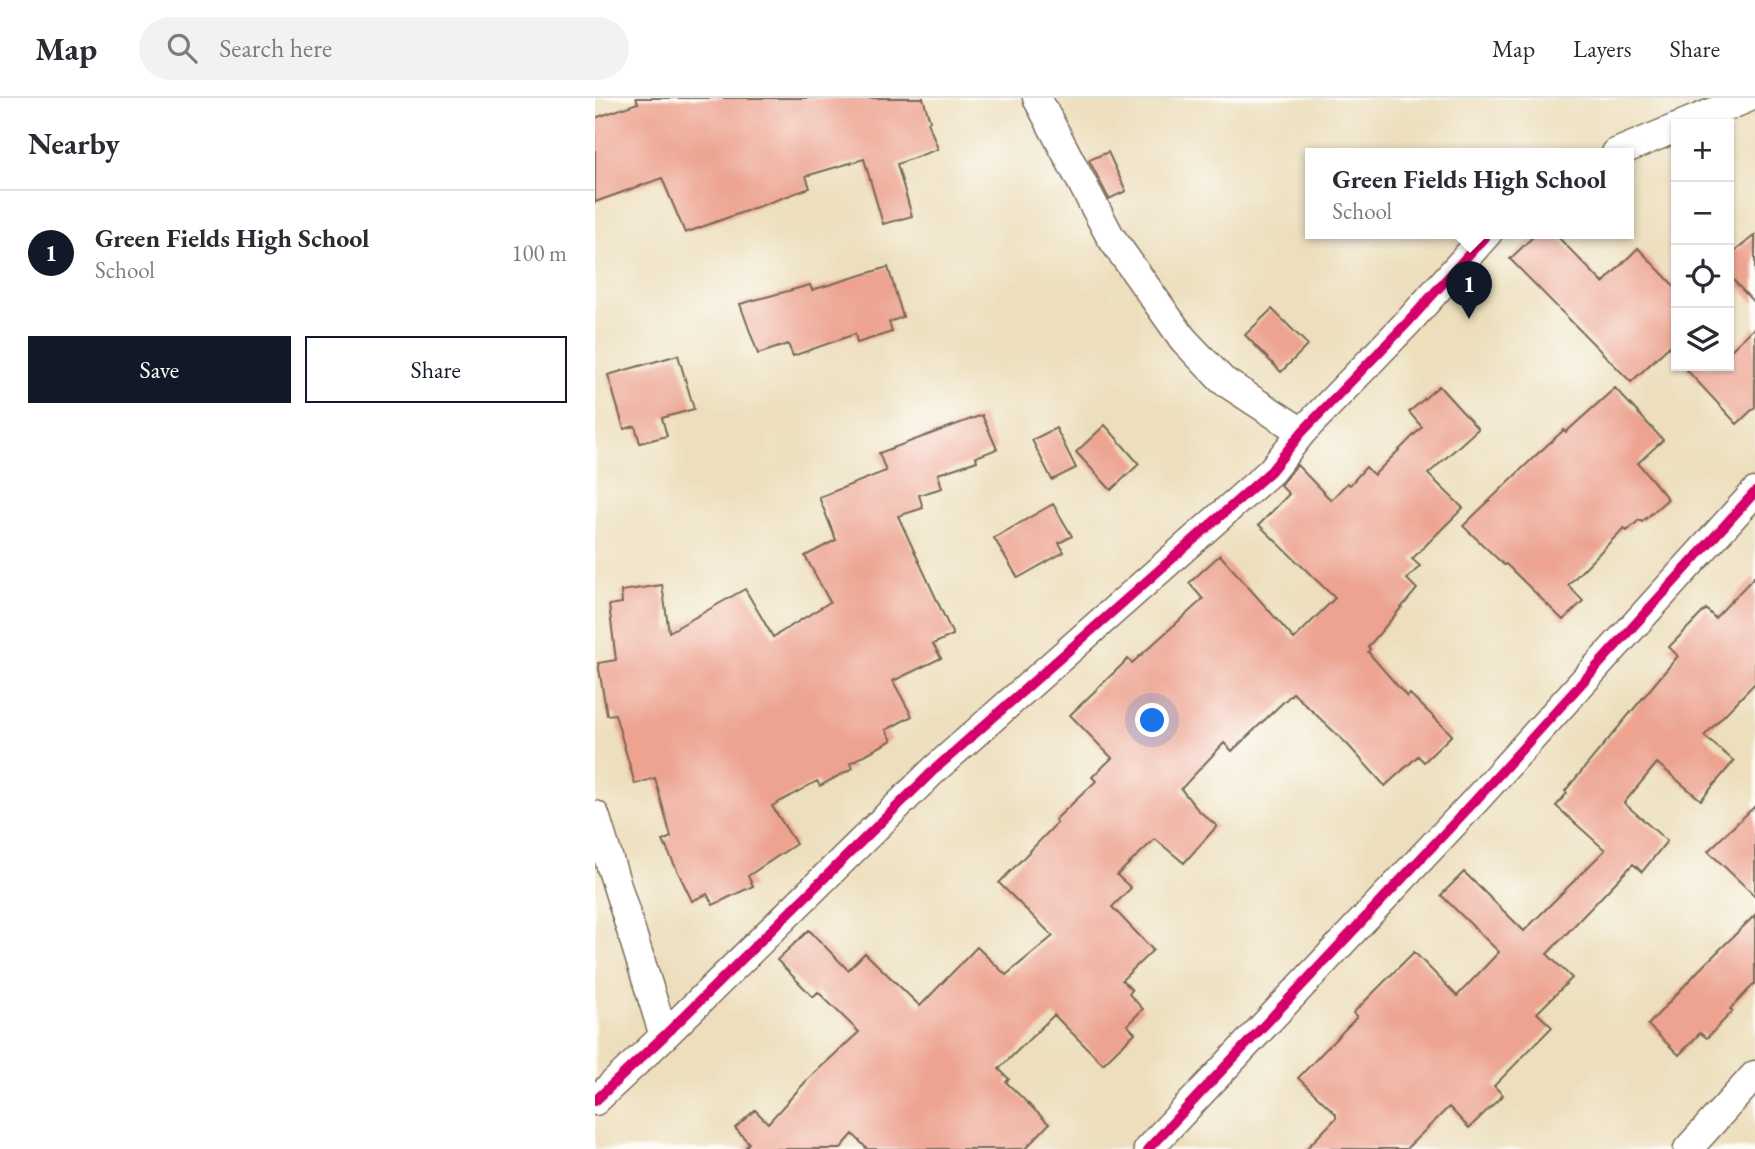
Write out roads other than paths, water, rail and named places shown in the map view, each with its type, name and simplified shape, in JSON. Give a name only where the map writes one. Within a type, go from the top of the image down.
[{"type":"street","points":[[1037,98],[1110,236],[1183,339],[1222,380],[1302,432]]},
{"type":"street","points":[[1696,119],[1748,98]]},
{"type":"street","points":[[1628,148],[1671,130]]},
{"type":"street","points":[[595,1101],[935,769],[1271,471],[1302,432],[1409,321],[1483,239]]},
{"type":"street","points":[[1148,1149],[1474,802],[1755,492]]},
{"type":"street","points":[[595,816],[664,1036]]},
{"type":"street","points":[[1688,1149],[1755,1075]]},
{"type":"place","name":"Green Fields High School","points":[[1469,319]]}]
